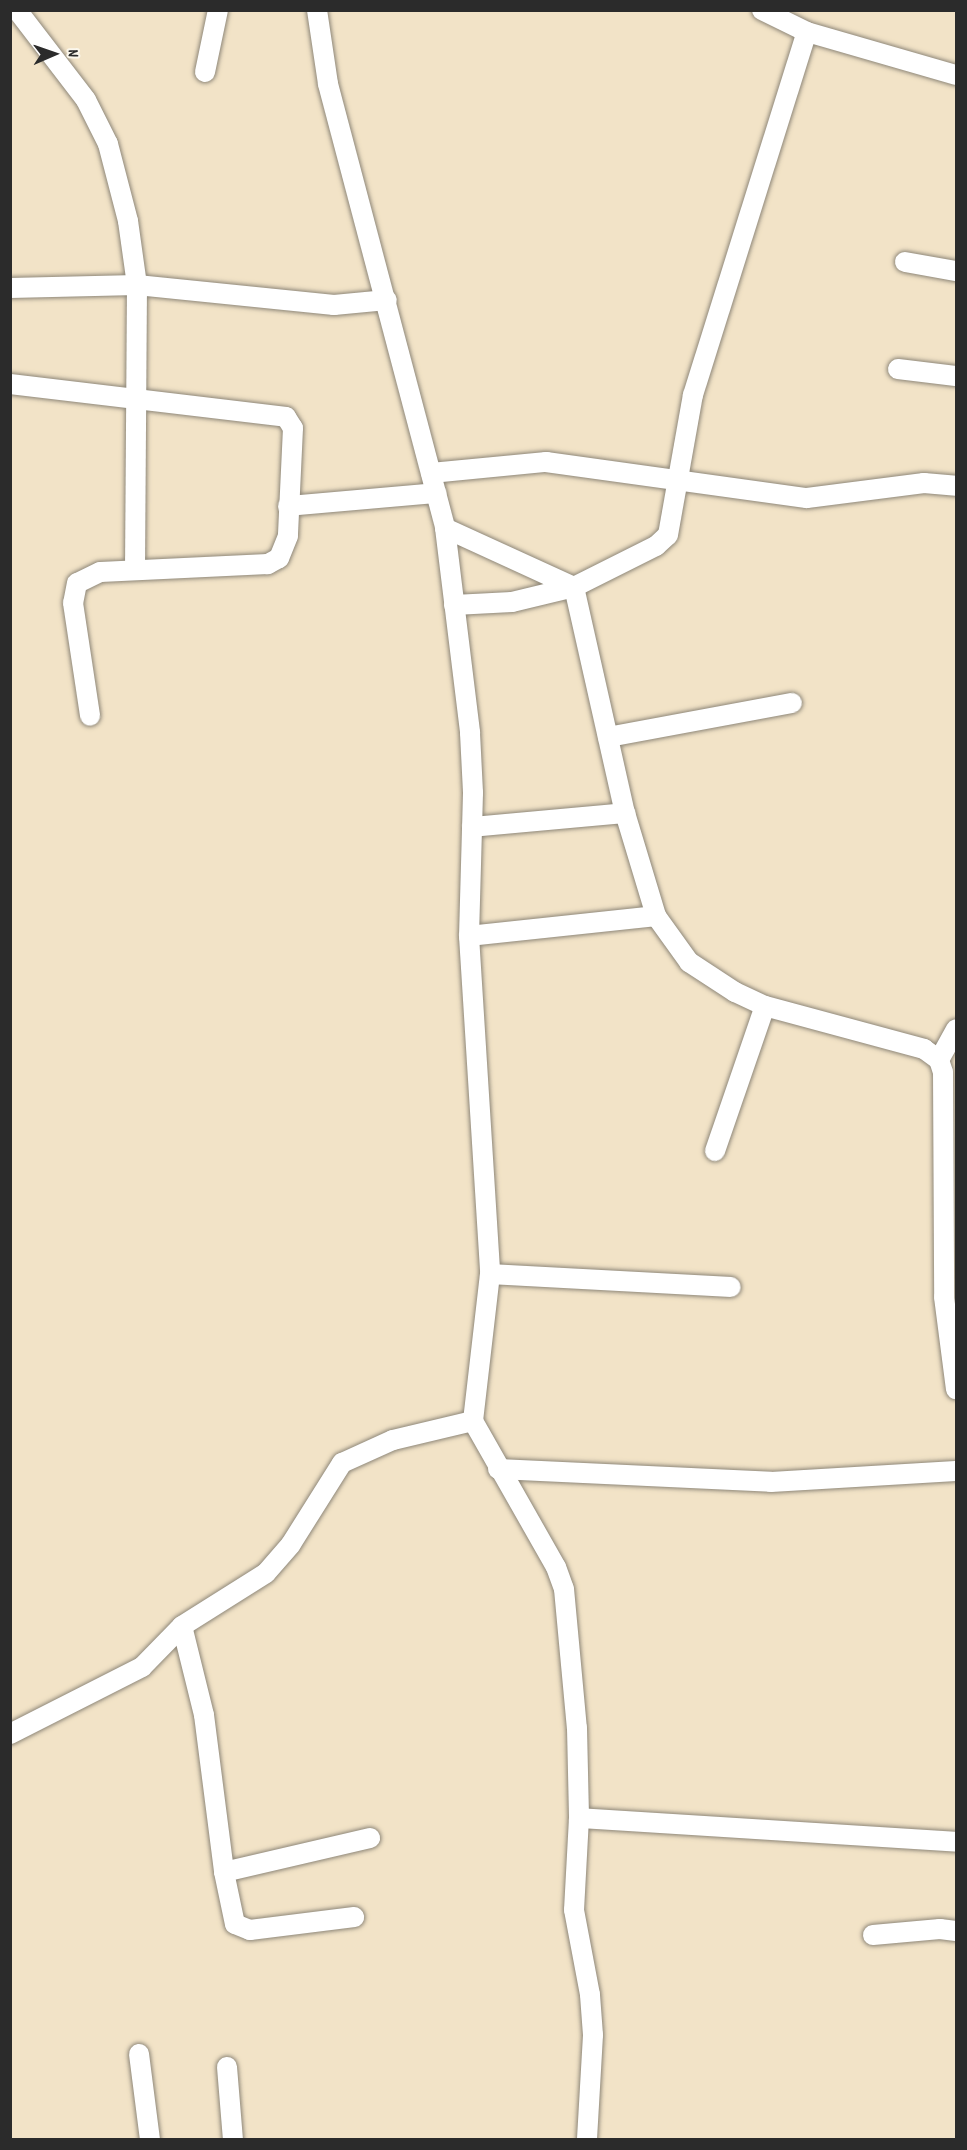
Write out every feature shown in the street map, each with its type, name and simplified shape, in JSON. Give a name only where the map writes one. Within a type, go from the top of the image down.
[{"type":"street","points":[[17,10],[86,100],[108,144],[128,221],[137,285],[138,400],[135,568]]},
{"type":"street","points":[[205,72],[218,10]]},
{"type":"street","points":[[317,10],[328,84],[387,300],[445,528],[470,734],[472,827],[470,936],[490,1274],[473,1421],[498,1469],[556,1567],[564,1589],[577,1728],[579,1818],[574,1910],[593,2035],[586,2139]]},
{"type":"street","points":[[762,10],[807,32],[957,75]]},
{"type":"street","points":[[454,605],[512,602],[574,587],[663,541],[672,524],[693,395],[807,32]]},
{"type":"street","points":[[905,262],[957,271]]},
{"type":"street","points":[[10,288],[137,285],[334,305],[387,300]]},
{"type":"street","points":[[898,369],[957,376]]},
{"type":"street","points":[[10,384],[286,417],[293,428],[286,545],[279,558],[268,564],[135,568],[100,572],[76,583],[73,603],[90,716]]},
{"type":"street","points":[[431,473],[546,462],[807,498],[924,483],[957,486]]},
{"type":"street","points":[[288,506],[436,493]]},
{"type":"street","points":[[445,528],[574,587]]},
{"type":"street","points":[[574,587],[625,813],[656,916],[689,962],[716,982],[765,1006],[924,1049],[939,1060],[943,1072],[950,1296],[957,1389]]},
{"type":"street","points":[[608,737],[792,703]]},
{"type":"street","points":[[472,827],[625,813]]},
{"type":"street","points":[[470,936],[656,916]]},
{"type":"street","points":[[715,1150],[765,1006]]},
{"type":"street","points":[[939,1060],[957,1029]]},
{"type":"street","points":[[490,1274],[731,1287]]},
{"type":"street","points":[[10,1734],[142,1667],[182,1626],[266,1572],[291,1544],[327,1482],[342,1463],[393,1440],[473,1421]]},
{"type":"street","points":[[498,1469],[771,1482],[957,1471]]},
{"type":"street","points":[[182,1626],[204,1714],[224,1872],[238,1928],[354,1917]]},
{"type":"street","points":[[579,1818],[957,1842]]},
{"type":"street","points":[[224,1872],[370,1838]]},
{"type":"street","points":[[873,1935],[940,1929],[957,1931]]},
{"type":"street","points":[[139,2054],[150,2139]]},
{"type":"street","points":[[227,2067],[233,2139]]}]
